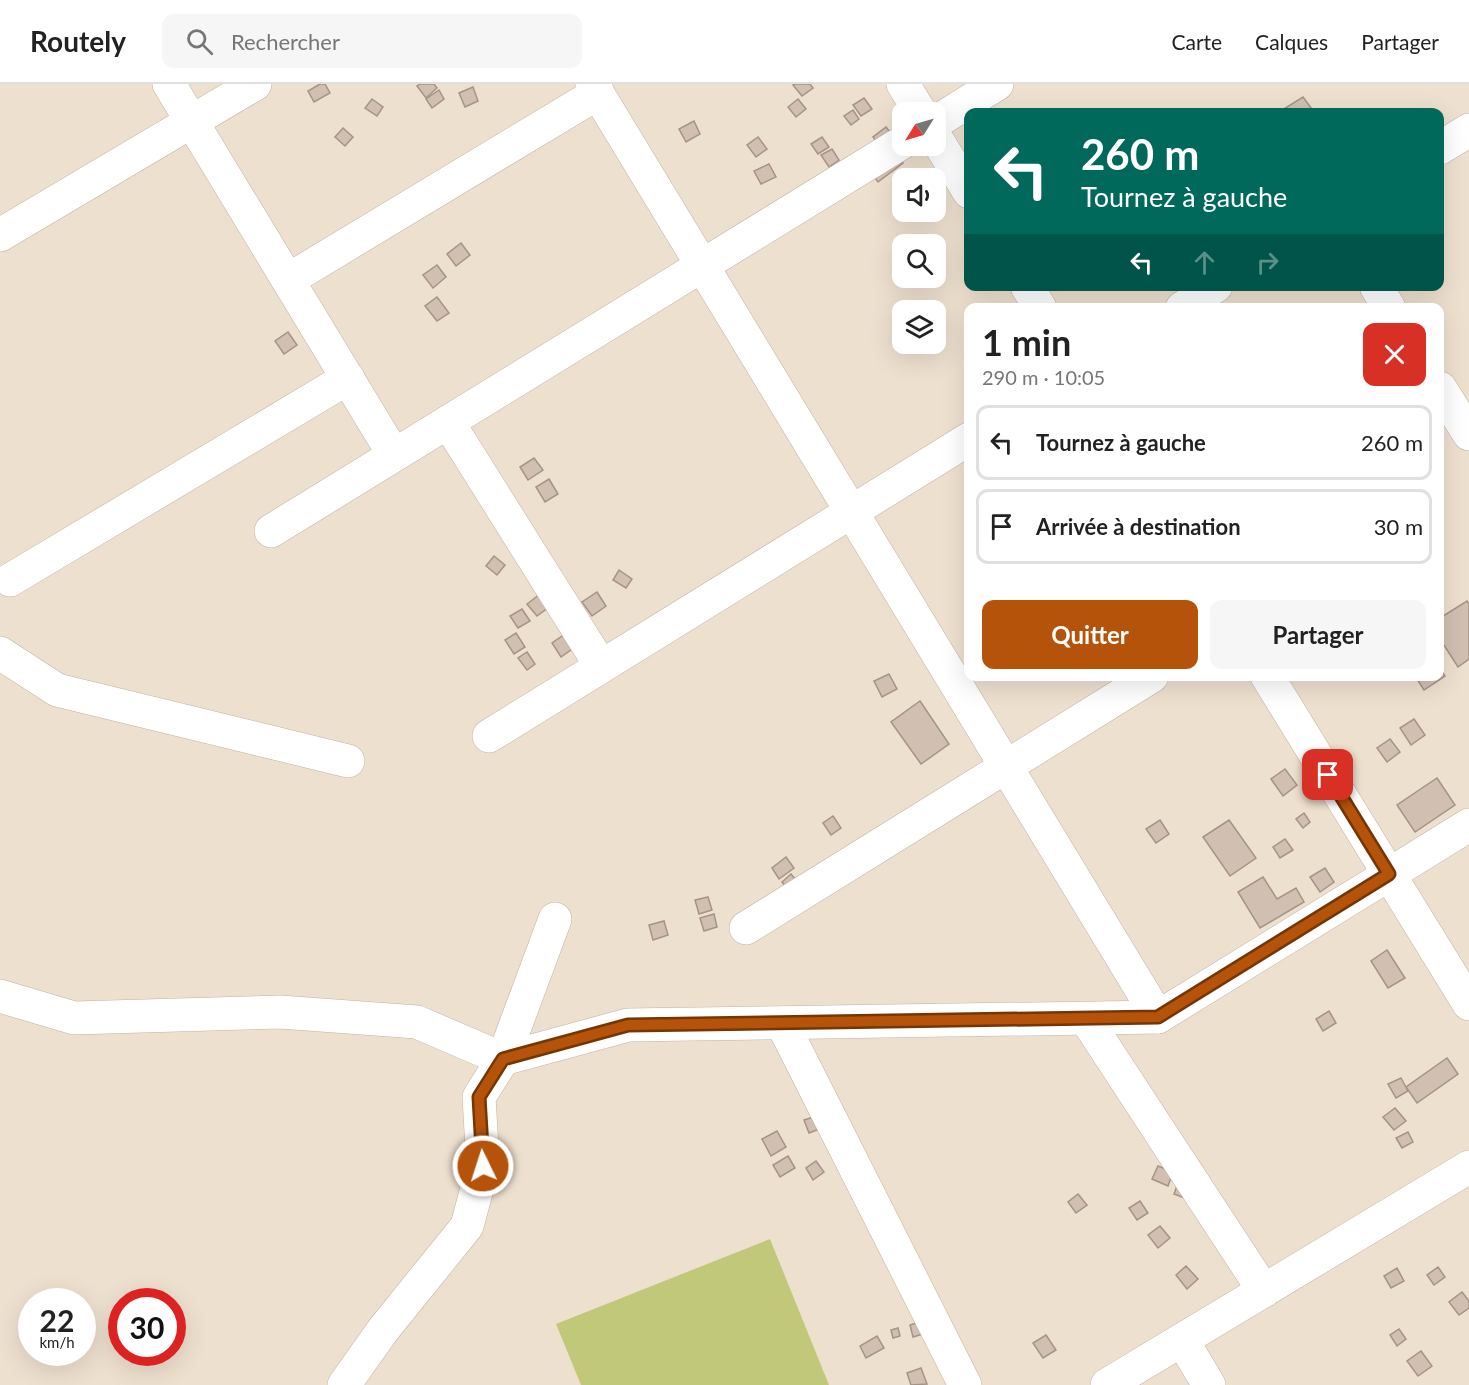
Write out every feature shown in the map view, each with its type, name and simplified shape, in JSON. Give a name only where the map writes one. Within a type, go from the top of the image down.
[{"type":"street","points":[[169,84],[394,455]]},
{"type":"street","points":[[0,235],[255,84]]},
{"type":"street","points":[[903,84],[914,102]]},
{"type":"street","points":[[946,116],[997,84]]},
{"type":"street","points":[[288,280],[595,89],[1158,1017]]},
{"type":"street","points":[[1444,146],[1469,130]]},
{"type":"street","points":[[271,531],[892,149]]},
{"type":"street","points":[[946,154],[964,184]]},
{"type":"street","points":[[1190,303],[1208,291]]},
{"type":"street","points":[[10,580],[348,378]]},
{"type":"street","points":[[1444,394],[1469,434]]},
{"type":"street","points":[[448,422],[601,666]]},
{"type":"street","points":[[489,736],[964,442]]},
{"type":"street","points":[[0,653],[57,690],[348,761]]},
{"type":"street","points":[[746,928],[1144,681]]},
{"type":"street","points":[[1271,681],[1469,1004]]},
{"type":"street","points":[[0,1020],[280,1012],[417,1022],[503,1059],[628,1025],[1158,1017],[1469,825]]},
{"type":"street","points":[[344,1385],[383,1330],[467,1226],[483,1166],[479,1097],[503,1059],[555,919]]},
{"type":"street","points":[[0,996],[74,1018]]},
{"type":"street","points":[[1086,1019],[1264,1291]]},
{"type":"street","points":[[782,1023],[965,1385]]},
{"type":"street","points":[[1107,1385],[1469,1167]]},
{"type":"street","points":[[1182,1340],[1209,1385]]},
{"type":"green space","points":[[770,1239],[829,1385],[581,1385],[556,1324]]},
{"type":"building","points":[[320,84],[325,84],[330,93],[314,102],[308,91]]},
{"type":"building","points":[[434,84],[437,88],[426,98],[417,86]]},
{"type":"building","points":[[810,84],[813,88],[802,96],[793,85]]},
{"type":"building","points":[[473,87],[478,101],[465,107],[459,93]]},
{"type":"building","points":[[439,90],[444,99],[432,108],[426,99]]},
{"type":"building","points":[[1303,97],[1311,108],[1285,108]]},
{"type":"building","points":[[864,98],[872,109],[861,116],[853,105]]},
{"type":"building","points":[[372,99],[383,107],[377,116],[365,108]]},
{"type":"building","points":[[798,99],[806,109],[796,117],[788,107]]},
{"type":"building","points":[[853,110],[859,119],[851,125],[844,116]]},
{"type":"building","points":[[694,121],[700,134],[686,142],[679,129]]},
{"type":"building","points":[[886,127],[892,135],[892,145],[884,151],[873,137]]},
{"type":"building","points":[[343,128],[353,137],[345,146],[335,137]]},
{"type":"building","points":[[758,137],[767,149],[756,157],[747,145]]},
{"type":"building","points":[[822,137],[829,147],[818,154],[811,144]]},
{"type":"building","points":[[832,149],[839,160],[829,167],[821,155]]},
{"type":"building","points":[[893,156],[898,156],[903,163],[896,168],[892,168],[892,171],[878,182],[871,172]]},
{"type":"building","points":[[769,164],[776,177],[761,184],[754,171]]},
{"type":"building","points":[[461,243],[470,255],[456,266],[447,254]]},
{"type":"building","points":[[437,265],[446,277],[433,288],[423,275]]},
{"type":"building","points":[[437,297],[449,313],[437,321],[425,306]]},
{"type":"building","points":[[288,332],[297,345],[284,354],[275,341]]},
{"type":"building","points":[[534,458],[543,470],[528,480],[520,467]]},
{"type":"building","points":[[549,479],[558,494],[545,502],[536,487]]},
{"type":"building","points":[[494,556],[505,565],[497,575],[486,566]]},
{"type":"building","points":[[619,570],[632,579],[626,588],[613,580]]},
{"type":"building","points":[[597,592],[606,606],[592,616],[582,602]]},
{"type":"building","points":[[540,594],[549,607],[537,616],[527,604]]},
{"type":"building","points":[[1467,601],[1469,604],[1469,659],[1458,667],[1444,645],[1444,615]]},
{"type":"building","points":[[522,609],[530,621],[518,628],[510,616]]},
{"type":"building","points":[[516,633],[525,647],[514,654],[505,640]]},
{"type":"building","points":[[565,634],[575,647],[561,657],[552,643]]},
{"type":"building","points":[[527,652],[535,664],[527,670],[518,658]]},
{"type":"building","points":[[889,674],[897,689],[882,697],[874,681]]},
{"type":"building","points":[[1418,681],[1438,681],[1424,690]]},
{"type":"building","points":[[920,701],[949,744],[921,764],[891,722]]},
{"type":"building","points":[[1414,719],[1425,735],[1411,745],[1400,728]]},
{"type":"building","points":[[1390,739],[1400,752],[1387,762],[1377,748]]},
{"type":"building","points":[[1285,769],[1297,785],[1283,796],[1271,779]]},
{"type":"building","points":[[1437,778],[1455,805],[1415,832],[1397,805]]},
{"type":"building","points":[[1304,813],[1310,822],[1303,828],[1296,819]]},
{"type":"building","points":[[833,816],[841,828],[831,835],[823,823]]},
{"type":"building","points":[[1160,820],[1169,834],[1156,843],[1146,829]]},
{"type":"building","points":[[1229,820],[1256,858],[1230,876],[1203,837]]},
{"type":"building","points":[[1285,839],[1293,850],[1280,858],[1273,847]]},
{"type":"building","points":[[786,857],[794,868],[779,879],[772,868]]},
{"type":"building","points":[[1325,868],[1334,882],[1320,892],[1310,877]]},
{"type":"building","points":[[791,874],[801,886],[792,894],[782,882]]},
{"type":"building","points":[[1263,877],[1277,899],[1296,888],[1304,902],[1260,928],[1238,892]]},
{"type":"building","points":[[708,897],[712,910],[699,914],[695,900]]},
{"type":"building","points":[[714,914],[717,927],[704,931],[700,918]]},
{"type":"building","points":[[664,921],[668,935],[653,940],[649,925]]},
{"type":"building","points":[[1387,950],[1405,978],[1388,988],[1371,961]]},
{"type":"building","points":[[1329,1011],[1336,1023],[1323,1031],[1316,1019]]},
{"type":"building","points":[[1447,1058],[1458,1074],[1417,1103],[1406,1087]]},
{"type":"building","points":[[1401,1078],[1408,1091],[1396,1098],[1388,1084]]},
{"type":"building","points":[[1395,1108],[1406,1121],[1394,1130],[1383,1117]]},
{"type":"building","points":[[817,1116],[822,1128],[809,1133],[804,1120]]},
{"type":"building","points":[[777,1131],[786,1147],[771,1156],[762,1139]]},
{"type":"building","points":[[1408,1132],[1413,1142],[1402,1148],[1396,1138]]},
{"type":"building","points":[[788,1156],[795,1168],[780,1177],[773,1165]]},
{"type":"building","points":[[816,1161],[824,1172],[813,1180],[806,1168]]},
{"type":"building","points":[[1158,1166],[1173,1172],[1168,1186],[1152,1179]]},
{"type":"building","points":[[1179,1180],[1187,1199],[1174,1194]]},
{"type":"building","points":[[1078,1194],[1087,1205],[1076,1213],[1068,1202]]},
{"type":"building","points":[[1140,1201],[1148,1213],[1137,1220],[1129,1208]]},
{"type":"building","points":[[1160,1226],[1170,1238],[1158,1248],[1148,1235]]},
{"type":"building","points":[[1186,1266],[1198,1279],[1187,1289],[1176,1275]]},
{"type":"building","points":[[1438,1267],[1445,1277],[1434,1285],[1427,1275]]},
{"type":"building","points":[[1397,1268],[1404,1281],[1391,1288],[1384,1276]]},
{"type":"building","points":[[1462,1292],[1469,1301],[1469,1308],[1459,1315],[1449,1302]]},
{"type":"building","points":[[923,1321],[926,1333],[913,1337],[910,1325]]},
{"type":"building","points":[[898,1328],[900,1336],[893,1338],[891,1330]]},
{"type":"building","points":[[1399,1329],[1406,1339],[1397,1346],[1390,1335]]},
{"type":"building","points":[[1046,1335],[1056,1350],[1043,1358],[1033,1343]]},
{"type":"building","points":[[877,1336],[884,1348],[866,1358],[860,1346]]},
{"type":"building","points":[[1421,1351],[1432,1366],[1418,1376],[1407,1361]]},
{"type":"building","points":[[921,1368],[927,1384],[911,1385],[907,1373]]},
{"type":"route","points":[[483,1166],[479,1097],[503,1059],[628,1025],[1158,1017],[1389,874],[1328,775]]}]
